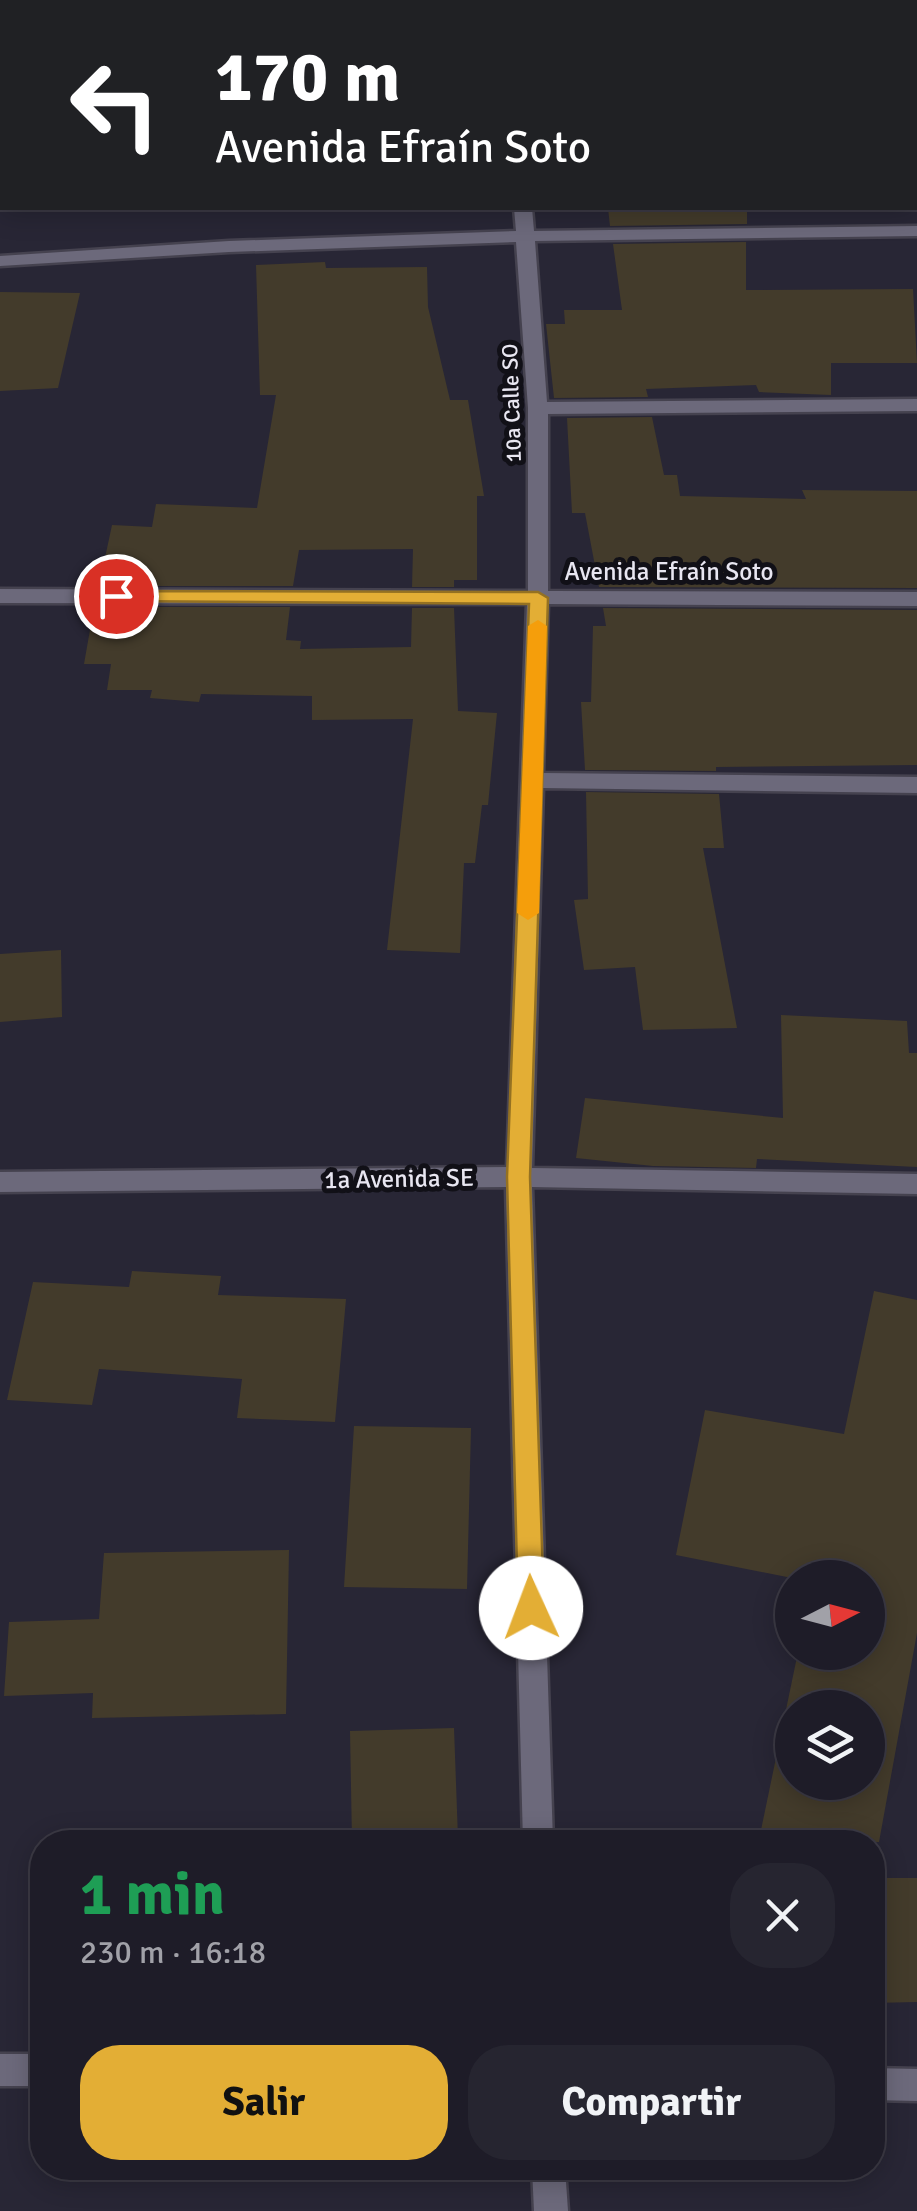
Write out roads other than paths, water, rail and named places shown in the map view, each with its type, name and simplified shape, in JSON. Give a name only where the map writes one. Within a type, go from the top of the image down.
[{"type":"street","name":"10a Calle SO","points":[[523,210],[538,408],[538,598],[519,1177],[538,1830]]},
{"type":"street","points":[[778,210],[783,232]]},
{"type":"street","points":[[0,260],[203,245],[917,230]]},
{"type":"street","points":[[538,408],[917,405]]},
{"type":"street","name":"Avenida Efraín Soto","points":[[0,596],[917,599]]},
{"type":"street","points":[[532,780],[917,784]]},
{"type":"street","name":"1a Avenida SE","points":[[0,1182],[519,1177],[917,1184]]},
{"type":"street","points":[[0,2070],[30,2070]]},
{"type":"street","points":[[885,2084],[917,2085]]},
{"type":"street","points":[[550,2180],[551,2211]]}]
